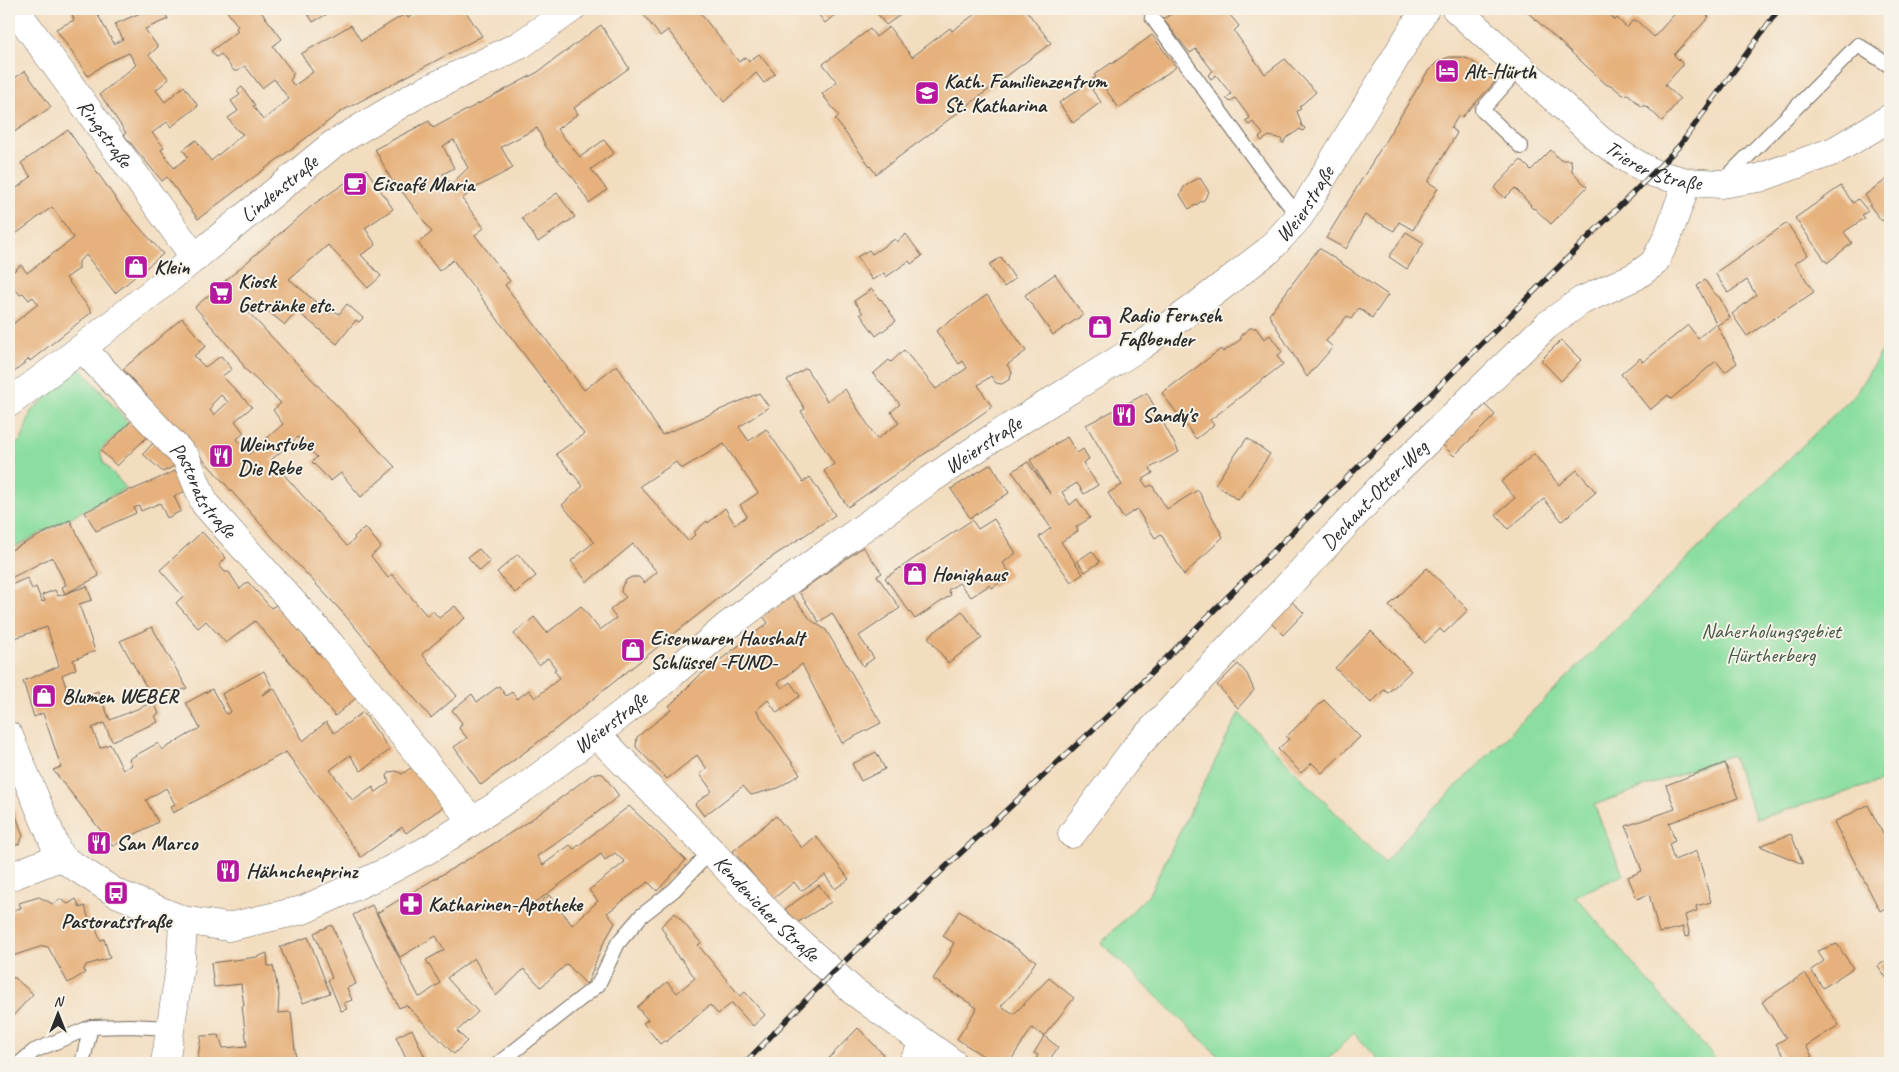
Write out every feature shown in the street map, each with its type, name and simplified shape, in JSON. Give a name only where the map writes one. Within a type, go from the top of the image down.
[{"type":"street","name":"Ringstraße","points":[[18,9],[23,20],[195,258]]},
{"type":"street","name":"Lindenstraße","points":[[9,403],[82,348],[195,258],[332,144],[416,95],[520,45],[571,9]]},
{"type":"street","name":"Weierstraße","points":[[60,857],[116,894],[183,920],[228,928],[304,910],[386,872],[431,848],[524,788],[659,685],[726,627],[930,480],[994,437],[1141,346],[1269,250],[1299,217],[1425,9]]},
{"type":"street","name":"Trierer Straße","points":[[1456,9],[1521,66],[1600,140],[1653,172],[1687,182],[1720,184],[1759,178],[1834,151],[1890,118]]},
{"type":"street","name":"Dechant-Otter-Weg","points":[[1072,834],[1136,747],[1395,472],[1546,326],[1581,301],[1636,276],[1654,263],[1667,238],[1687,182]]},
{"type":"street","name":"Pastoratstraße","points":[[82,348],[186,458],[205,504],[330,644],[472,821]]},
{"type":"street","name":"Kendenicher Straße","points":[[596,734],[711,851],[777,922],[854,990],[918,1053],[953,1063]]},
{"type":"street","points":[[9,736],[60,857],[9,877]]},
{"type":"street","points":[[165,1063],[181,960],[183,920]]},
{"type":"lane","points":[[1152,17],[1266,175],[1299,217]]},
{"type":"lane","points":[[1720,184],[1858,45],[1890,66]]},
{"type":"lane","points":[[1521,66],[1482,110],[1521,147]]},
{"type":"lane","points":[[499,1063],[598,985],[618,943],[641,916],[674,890],[711,851]]},
{"type":"lane","points":[[82,1063],[91,1027]]},
{"type":"lane","points":[[20,1063],[34,1052],[91,1027],[170,1028]]},
{"type":"green space","name":"Naherholungsgebiet Hürtherberg","points":[[1890,338],[1890,779],[1756,819],[1732,755],[1594,805],[1623,875],[1575,896],[1719,1063],[1382,1063],[1354,1033],[1324,1063],[1226,1063],[1101,943],[1149,894],[1239,713],[1384,863],[1418,824],[1856,393]]},
{"type":"green space","points":[[81,368],[128,423],[100,450],[103,462],[126,488],[9,550],[9,451],[22,439],[31,411]]},
{"type":"building","points":[[70,9],[85,9],[87,14],[95,10],[114,44],[123,39],[115,24],[149,9],[163,9],[168,19],[145,29],[158,47],[149,55],[169,79],[156,90],[165,102],[184,86],[198,106],[171,127],[167,122],[152,133],[164,147],[161,150],[174,168],[188,157],[183,150],[196,140],[211,161],[243,134],[237,130],[228,118],[238,111],[231,101],[240,95],[237,91],[242,87],[263,120],[289,99],[274,79],[262,88],[245,66],[238,71],[234,71],[221,54],[216,57],[211,51],[238,31],[236,28],[238,26],[225,9],[259,9],[282,39],[273,46],[293,73],[290,80],[294,86],[313,72],[301,54],[351,25],[361,41],[405,14],[408,18],[422,9],[464,9],[482,36],[342,111],[198,219],[167,177],[162,181],[124,135],[126,133],[100,94],[136,65],[129,53],[106,63],[88,76],[56,29],[74,20]]},
{"type":"building","points":[[305,9],[336,9],[313,22]]},
{"type":"building","points":[[639,9],[697,9],[739,62],[746,57],[749,61],[759,54],[775,74],[764,83],[756,73],[724,102],[668,30],[660,36]]},
{"type":"building","points":[[814,9],[842,9],[825,23]]},
{"type":"building","points":[[874,9],[908,9],[886,25]]},
{"type":"building","name":"Kath. Familienzentrum St. Katharina","points":[[982,9],[1025,9],[1051,43],[876,174],[835,119],[839,116],[822,94],[837,82],[823,64],[870,29],[876,37],[889,27],[912,57],[950,28],[952,31]]},
{"type":"building","points":[[1178,9],[1225,9],[1239,26],[1234,31],[1265,74],[1285,59],[1316,92],[1297,111],[1302,126],[1305,128],[1303,131],[1300,129],[1285,139],[1284,143],[1282,143],[1282,139],[1269,136],[1262,141],[1259,138],[1263,134],[1253,122],[1249,125],[1245,121],[1250,118],[1235,98],[1230,102],[1226,98],[1231,94],[1216,75],[1211,79],[1208,75],[1213,71],[1196,49],[1190,53],[1162,18]]},
{"type":"building","points":[[1524,9],[1604,9],[1627,28],[1632,21],[1637,21],[1654,37],[1679,9],[1714,9],[1674,55],[1682,63],[1682,66],[1665,85],[1680,99],[1662,121],[1646,106],[1641,106],[1628,94],[1623,95],[1611,85],[1607,85]]},
{"type":"building","points":[[601,25],[629,68],[574,108],[578,114],[557,129],[580,157],[604,140],[614,153],[591,169],[607,190],[589,203],[575,180],[546,147],[537,128],[501,147],[513,168],[477,187],[462,199],[484,228],[475,235],[510,281],[505,285],[584,390],[617,365],[662,435],[759,393],[769,407],[739,427],[749,441],[766,429],[803,482],[810,477],[835,515],[760,565],[558,727],[481,785],[454,747],[467,738],[459,728],[462,723],[452,710],[472,694],[477,702],[499,686],[506,696],[512,692],[517,699],[529,690],[535,698],[560,678],[548,658],[539,665],[514,634],[534,617],[547,633],[581,606],[600,630],[616,618],[610,610],[626,597],[621,592],[626,580],[632,577],[639,577],[644,583],[657,572],[633,544],[587,582],[571,561],[594,542],[562,505],[583,486],[556,454],[584,434],[453,260],[439,271],[418,243],[432,232],[395,182],[393,183],[375,149],[429,121],[433,128],[538,72]],"holes":[[[454,140],[468,168],[451,184],[443,174],[454,168],[443,146]],[[724,444],[758,493],[740,505],[747,516],[735,525],[725,508],[694,532],[696,534],[688,541],[640,486],[676,462],[681,469]]]},
{"type":"building","points":[[1152,35],[1176,67],[1119,108],[1101,83],[1092,90],[1101,102],[1073,123],[1059,103],[1096,77],[1094,75]]},
{"type":"building","points":[[1449,57],[1468,59],[1495,82],[1462,117],[1459,115],[1451,128],[1457,133],[1428,182],[1438,188],[1413,230],[1399,222],[1394,231],[1365,215],[1346,249],[1326,238],[1428,71],[1437,62]]},
{"type":"building","points":[[25,71],[51,107],[10,135],[9,82]]},
{"type":"building","points":[[68,130],[120,205],[163,254],[115,293],[86,255],[79,261],[79,269],[66,278],[92,312],[30,361],[29,359],[9,377],[9,327],[38,304],[33,297],[29,300],[23,293],[20,295],[9,281],[9,275],[21,265],[27,273],[74,238],[52,207],[9,239],[9,194],[31,177],[21,163]]},
{"type":"building","points":[[1551,150],[1560,160],[1571,160],[1572,171],[1587,187],[1551,224],[1530,206],[1515,188],[1505,198],[1494,188],[1521,160],[1531,170]]},
{"type":"building","points":[[366,169],[393,209],[365,228],[376,245],[361,255],[381,276],[368,288],[328,245],[289,279],[330,314],[333,310],[339,314],[347,304],[363,318],[359,322],[356,320],[337,344],[297,311],[285,325],[258,303],[248,312],[395,467],[361,497],[341,473],[331,481],[312,462],[317,457],[298,437],[271,460],[347,546],[365,527],[381,547],[371,556],[388,578],[392,574],[427,616],[433,611],[439,618],[455,606],[465,618],[422,654],[457,696],[431,718],[344,614],[273,538],[123,369],[182,318],[206,346],[194,356],[205,367],[221,356],[232,369],[222,376],[252,407],[235,421],[244,433],[237,439],[249,454],[283,424],[273,410],[281,403],[246,370],[238,357],[195,307],[314,204]],"holes":[[[221,395],[228,402],[214,415],[210,410],[212,404]]]},
{"type":"building","points":[[1890,177],[1890,215],[1882,221],[1869,205],[1871,204],[1865,195]]},
{"type":"building","points":[[1200,178],[1209,192],[1204,200],[1189,209],[1180,195],[1184,187]]},
{"type":"building","points":[[1841,186],[1853,203],[1858,199],[1868,211],[1862,215],[1865,218],[1844,232],[1852,243],[1827,263],[1795,218]]},
{"type":"building","points":[[557,193],[575,217],[538,242],[522,218]]},
{"type":"building","points":[[1787,223],[1808,255],[1795,263],[1814,292],[1747,336],[1732,314],[1756,295],[1747,280],[1728,293],[1715,273]]},
{"type":"building","points":[[1406,232],[1424,243],[1407,269],[1389,257]]},
{"type":"building","points":[[906,234],[922,256],[911,264],[909,261],[886,277],[884,273],[872,280],[857,257],[869,250],[872,254],[895,239],[897,242]]},
{"type":"building","points":[[1319,248],[1388,295],[1372,318],[1359,308],[1351,319],[1347,316],[1326,341],[1333,347],[1307,377],[1269,315]]},
{"type":"building","points":[[1001,257],[1015,279],[1004,287],[989,265]]},
{"type":"building","points":[[1055,274],[1083,315],[1053,335],[1025,295]]},
{"type":"building","points":[[1705,280],[1712,291],[1720,298],[1730,318],[1717,325],[1737,363],[1725,372],[1716,361],[1671,399],[1668,395],[1650,410],[1621,374],[1640,358],[1643,362],[1688,325],[1698,338],[1716,323],[1697,286]]},
{"type":"building","points":[[872,289],[896,321],[876,336],[860,314],[863,313],[854,301]]},
{"type":"building","points":[[987,295],[1026,351],[1007,365],[1012,372],[1010,379],[1002,384],[996,383],[991,376],[978,385],[992,407],[848,507],[824,471],[834,464],[801,411],[805,409],[787,380],[806,368],[827,401],[845,389],[877,439],[899,423],[891,412],[900,404],[873,374],[889,360],[891,362],[904,350],[936,389],[967,368],[963,361],[959,364],[936,331]]},
{"type":"building","points":[[1250,328],[1256,328],[1264,339],[1270,335],[1282,352],[1277,356],[1283,364],[1210,420],[1214,425],[1196,439],[1162,393],[1221,349],[1223,352],[1241,339],[1241,335]]},
{"type":"building","points":[[1561,340],[1581,360],[1561,381],[1541,360]]},
{"type":"building","points":[[1147,393],[1179,452],[1150,468],[1153,473],[1142,480],[1147,487],[1152,485],[1167,509],[1198,490],[1223,537],[1184,575],[1161,534],[1155,538],[1137,509],[1123,518],[1108,493],[1122,485],[1086,425]]},
{"type":"building","points":[[1485,405],[1495,415],[1454,456],[1443,445]]},
{"type":"building","points":[[132,420],[148,436],[117,466],[101,451]]},
{"type":"building","points":[[1067,437],[1077,453],[1083,449],[1089,459],[1083,463],[1098,485],[1084,494],[1077,483],[1062,492],[1070,505],[1077,499],[1090,518],[1076,527],[1078,531],[1061,542],[1083,574],[1071,582],[1039,537],[1051,528],[1012,471],[1028,462],[1051,495],[1030,460]]},
{"type":"building","points":[[1247,438],[1270,454],[1238,500],[1215,484]]},
{"type":"building","points":[[154,442],[178,464],[163,472],[143,454]]},
{"type":"building","points":[[1534,454],[1559,485],[1577,470],[1596,492],[1562,521],[1544,499],[1508,529],[1496,514],[1515,498],[1501,482]]},
{"type":"building","points":[[991,464],[1009,493],[970,518],[951,489]]},
{"type":"building","points":[[182,468],[193,488],[174,496],[181,511],[167,518],[160,503],[141,511],[139,506],[134,508],[136,513],[96,531],[85,512],[131,489]]},
{"type":"building","points":[[994,519],[1016,553],[1003,563],[1011,575],[992,588],[990,585],[971,597],[959,583],[948,590],[951,595],[915,619],[885,578],[972,520],[978,529]]},
{"type":"building","points":[[70,520],[99,576],[65,594],[62,587],[66,585],[52,557],[9,579],[9,551]]},
{"type":"building","points":[[202,532],[226,558],[219,565],[225,572],[229,572],[240,589],[248,582],[271,608],[278,604],[319,655],[322,652],[356,698],[335,716],[255,621],[226,643],[206,621],[198,628],[176,603],[183,596],[160,570]]},
{"type":"building","points":[[863,547],[882,573],[877,576],[900,608],[859,636],[874,658],[863,666],[832,613],[819,622],[799,592]]},
{"type":"building","points":[[479,549],[490,562],[480,571],[468,557]]},
{"type":"building","points":[[1092,551],[1100,562],[1085,572],[1077,561]]},
{"type":"building","points":[[518,554],[536,576],[515,593],[497,572]]},
{"type":"building","points":[[1427,568],[1468,610],[1444,633],[1440,629],[1425,643],[1389,606]]},
{"type":"building","points":[[27,578],[32,589],[36,587],[42,602],[45,601],[42,595],[55,590],[58,596],[87,586],[92,600],[79,604],[95,651],[73,660],[76,669],[62,675],[71,702],[98,691],[110,720],[154,702],[159,714],[155,716],[158,722],[112,741],[104,723],[92,728],[100,748],[110,744],[123,770],[132,765],[129,759],[158,743],[162,750],[200,728],[186,703],[212,689],[226,714],[231,712],[222,694],[264,671],[272,687],[262,695],[274,688],[303,741],[326,722],[334,733],[363,712],[390,750],[361,771],[350,755],[330,770],[353,801],[373,787],[376,792],[389,783],[387,776],[390,772],[396,771],[402,774],[412,767],[443,807],[406,833],[402,827],[361,857],[286,752],[173,813],[170,807],[175,804],[166,788],[146,800],[158,822],[113,846],[53,770],[61,767],[43,713],[34,717],[23,681],[59,666],[47,627],[9,640],[9,586]]},
{"type":"building","points":[[791,594],[811,620],[826,630],[881,723],[842,743],[802,664],[778,683],[782,688],[790,682],[800,696],[777,713],[768,700],[756,710],[800,774],[778,788],[751,795],[743,786],[704,816],[695,804],[712,791],[700,774],[707,769],[697,755],[667,779],[636,747],[637,737],[671,710],[669,706],[698,677],[768,623],[763,616]]},
{"type":"building","points":[[1291,601],[1304,613],[1283,635],[1271,623]]},
{"type":"building","points":[[962,611],[982,638],[948,663],[928,637]]},
{"type":"building","points":[[152,627],[187,688],[155,702],[120,641]]},
{"type":"building","points":[[1371,631],[1411,671],[1388,693],[1384,690],[1371,703],[1335,668]]},
{"type":"building","points":[[1238,664],[1247,674],[1254,690],[1238,708],[1217,685]]},
{"type":"building","points":[[1324,700],[1360,737],[1322,773],[1312,763],[1301,773],[1278,749],[1289,739],[1286,737]]},
{"type":"building","points":[[876,752],[885,769],[861,781],[852,764]]},
{"type":"building","points":[[1725,763],[1738,798],[1669,823],[1675,841],[1669,844],[1674,860],[1697,851],[1711,902],[1696,906],[1697,911],[1685,915],[1690,936],[1685,937],[1683,927],[1659,933],[1649,894],[1637,899],[1628,877],[1642,871],[1626,826],[1675,809],[1666,785]]},
{"type":"building","points":[[594,773],[603,774],[619,796],[537,856],[543,865],[570,845],[574,849],[629,806],[686,860],[657,891],[648,882],[607,913],[615,923],[602,946],[586,984],[567,964],[541,987],[524,969],[496,996],[474,958],[447,978],[478,1012],[457,1031],[467,1041],[454,1054],[406,1005],[399,1008],[353,915],[372,905],[419,997],[422,996],[440,983],[426,960],[444,950],[436,936],[400,957],[377,913],[487,848],[535,817]],"holes":[[[615,853],[625,862],[589,890],[598,901],[572,925],[549,895],[534,908],[532,905],[601,854],[605,860]]]},
{"type":"building","points":[[9,795],[23,836],[19,844],[9,847]]},
{"type":"building","points":[[1868,805],[1883,834],[1887,833],[1890,840],[1890,905],[1880,911],[1834,822]]},
{"type":"building","points":[[776,816],[802,848],[816,836],[849,879],[835,889],[825,875],[801,891],[794,882],[773,899],[733,851]]},
{"type":"building","points":[[1791,834],[1803,864],[1760,846]]},
{"type":"building","points":[[819,885],[831,902],[795,924],[785,909]]},
{"type":"building","points":[[39,897],[53,904],[60,899],[68,904],[76,899],[80,908],[85,906],[90,924],[94,923],[100,940],[104,939],[110,958],[86,965],[85,973],[68,983],[48,947],[43,946],[9,957],[9,911],[21,908],[19,903]]},
{"type":"building","points":[[959,911],[1036,961],[1019,987],[1001,1006],[1014,1014],[1049,978],[1074,998],[1044,1036],[1032,1028],[1009,1063],[994,1063],[957,1039],[977,1008],[933,979],[951,951],[954,943],[943,936]]},
{"type":"building","points":[[675,913],[701,943],[698,945],[740,996],[745,992],[765,1015],[753,1026],[732,1003],[718,1014],[710,1005],[666,1042],[665,1040],[660,1044],[643,1023],[648,1020],[637,1007],[667,982],[677,993],[695,978],[681,958],[679,959],[661,926]]},
{"type":"building","points":[[332,925],[356,984],[347,988],[352,1000],[344,1003],[347,1009],[341,1011],[328,980],[332,978],[314,933]]},
{"type":"building","points":[[308,937],[330,993],[303,1003],[280,947]]},
{"type":"building","points":[[1837,944],[1853,968],[1823,988],[1811,970],[1824,961],[1817,951]]},
{"type":"building","points":[[267,953],[268,966],[273,966],[279,995],[278,1013],[291,1012],[296,1060],[288,1060],[289,1063],[197,1063],[201,1036],[219,1035],[223,1048],[247,1046],[241,984],[214,987],[211,963],[257,957]]},
{"type":"building","points":[[1890,958],[1890,983],[1878,966]]},
{"type":"building","points":[[1805,973],[1839,1025],[1806,1046],[1812,1056],[1801,1063],[1789,1063],[1776,1044],[1786,1038],[1762,1002]]},
{"type":"building","points":[[14,977],[33,994],[11,1018],[9,1016],[9,983]]},
{"type":"building","points":[[858,1028],[883,1054],[874,1063],[824,1063]]},
{"type":"building","points":[[412,1029],[428,1063],[408,1063],[396,1037]]},
{"type":"building","points":[[1044,1036],[1058,1047],[1048,1062],[1050,1063],[1034,1063],[1038,1055],[1034,1053]]},
{"type":"railway","points":[[745,1063],[833,972],[1115,709],[1653,173],[1680,145],[1779,9]]},
{"type":"place","name":"Alt-Hürth","points":[[1447,71]]},
{"type":"place","name":"Kath. Familienzentrum St. Katharina","points":[[927,93]]},
{"type":"place","name":"Eiscafé Maria","points":[[355,184]]},
{"type":"place","name":"Klein","points":[[136,267]]},
{"type":"place","name":"Kiosk Getränke etc.","points":[[221,293]]},
{"type":"place","name":"Radio Fernseh Faßbender","points":[[1100,327]]},
{"type":"place","name":"Sandy's","points":[[1124,415]]},
{"type":"place","name":"Weinstube Die Rebe","points":[[221,456]]},
{"type":"place","name":"Honighaus","points":[[915,574]]},
{"type":"place","name":"Eisenwaren Haushalt Schlüssel -FUND-","points":[[633,650]]},
{"type":"place","name":"Blumen WEBER","points":[[44,696]]},
{"type":"place","name":"San Marco","points":[[99,843]]},
{"type":"place","name":"Hähnchenprinz","points":[[228,871]]},
{"type":"place","name":"Pastoratstraße","points":[[116,893]]},
{"type":"place","name":"Katharinen-Apotheke","points":[[411,904]]}]
